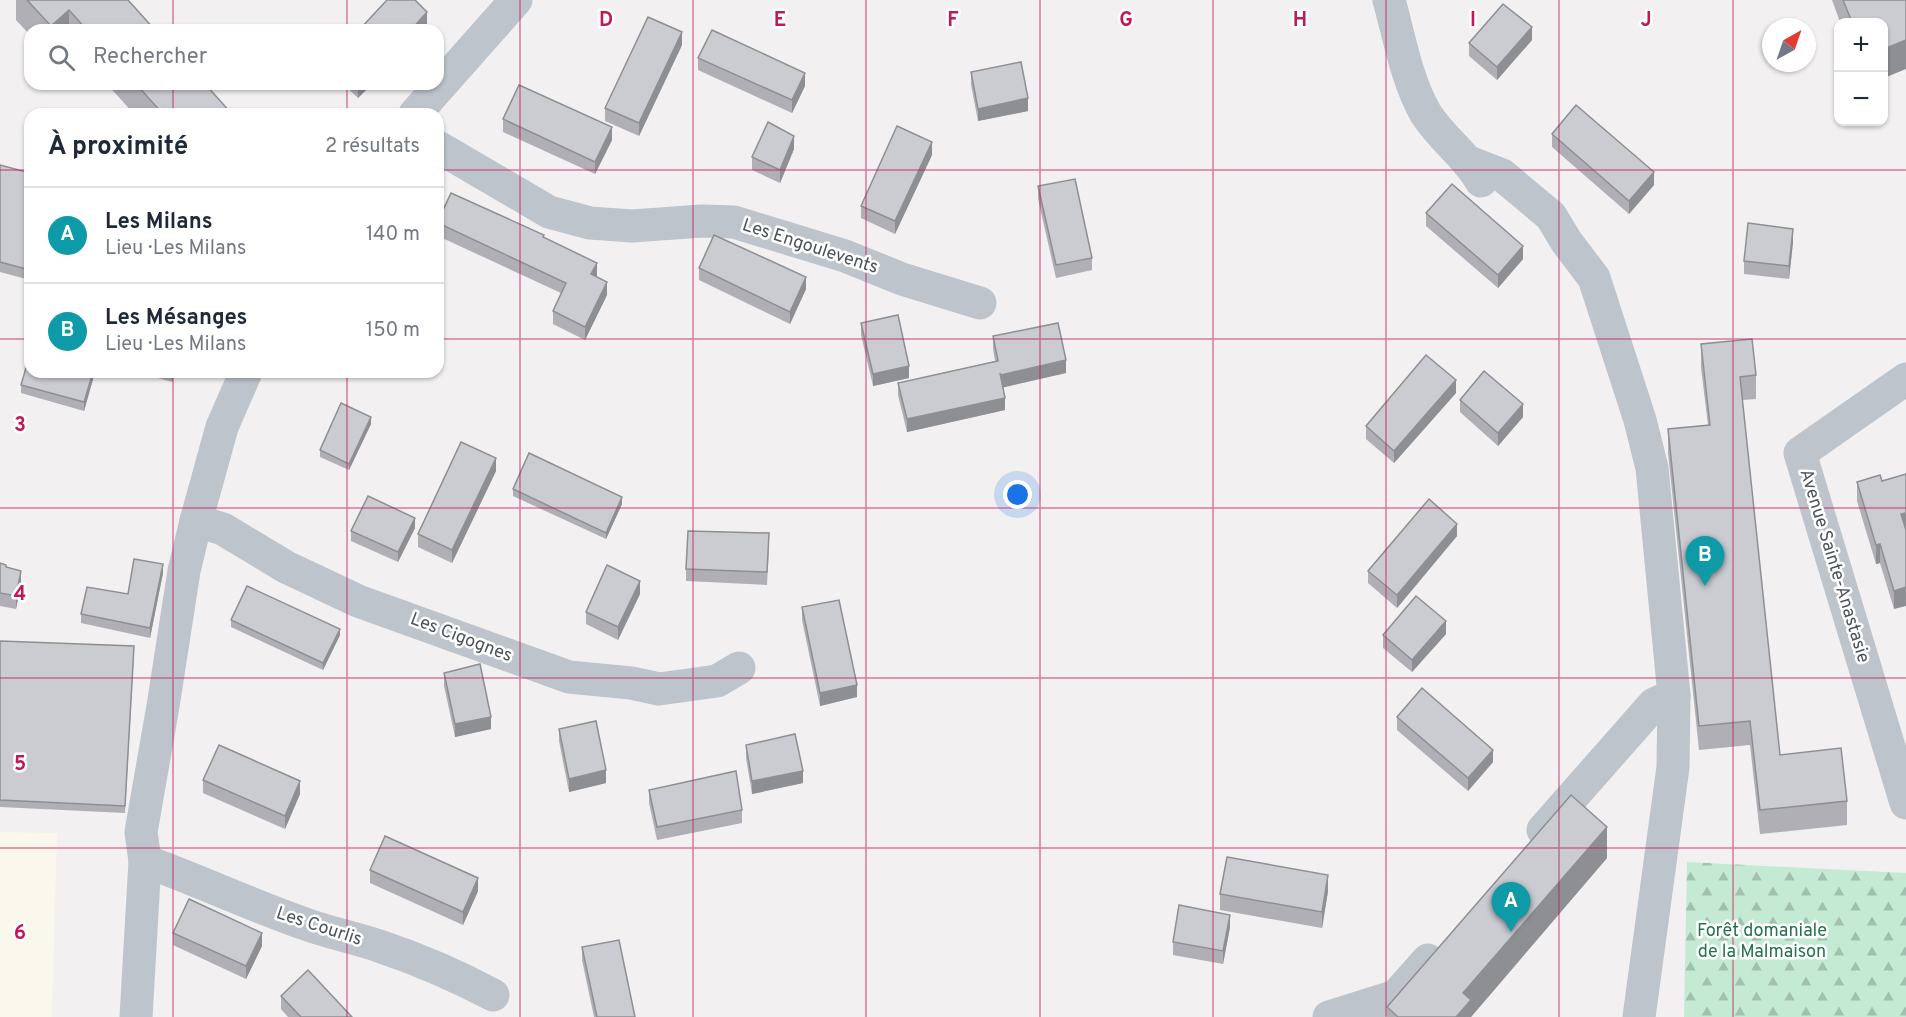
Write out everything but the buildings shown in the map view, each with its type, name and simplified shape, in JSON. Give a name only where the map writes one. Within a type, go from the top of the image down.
[{"type":"street","points":[[444,81],[516,0]]},
{"type":"street","points":[[1389,0],[1414,86],[1426,113],[1445,140],[1471,163],[1502,175],[1551,216],[1566,241],[1594,278],[1640,420],[1652,468],[1674,695],[1673,767],[1639,1017]]},
{"type":"street","points":[[420,108],[436,90]]},
{"type":"street","name":"Les Engoulevents","points":[[444,151],[549,212],[563,217],[590,223],[632,226],[702,221],[734,222],[845,256],[902,279],[980,303]]},
{"type":"street","points":[[136,1017],[145,861],[141,832],[184,571],[222,427],[243,378]]},
{"type":"street","name":"Avenue Sainte-Anastasie","points":[[1906,379],[1800,453],[1906,804]]},
{"type":"street","name":"Les Cigognes","points":[[196,521],[223,529],[286,567],[358,601],[569,677],[630,683],[658,689],[717,681],[739,668]]},
{"type":"street","points":[[1521,854],[1654,704],[1674,695]]},
{"type":"street","name":"Les Courlis","points":[[145,861],[300,922],[380,946],[466,981],[493,995]]},
{"type":"street","points":[[1329,1017],[1396,996],[1451,934]]},
{"type":"shaded area","points":[[0,832],[57,833],[52,1017],[0,1017]]},
{"type":"green space","name":"Forêt domaniale de la Malmaison","points":[[1687,862],[1906,873],[1906,1017],[1684,1017]]},
{"type":"place","name":"Les Mésanges","points":[[1705,586]]},
{"type":"place","name":"Les Milans","points":[[1511,932]]}]
